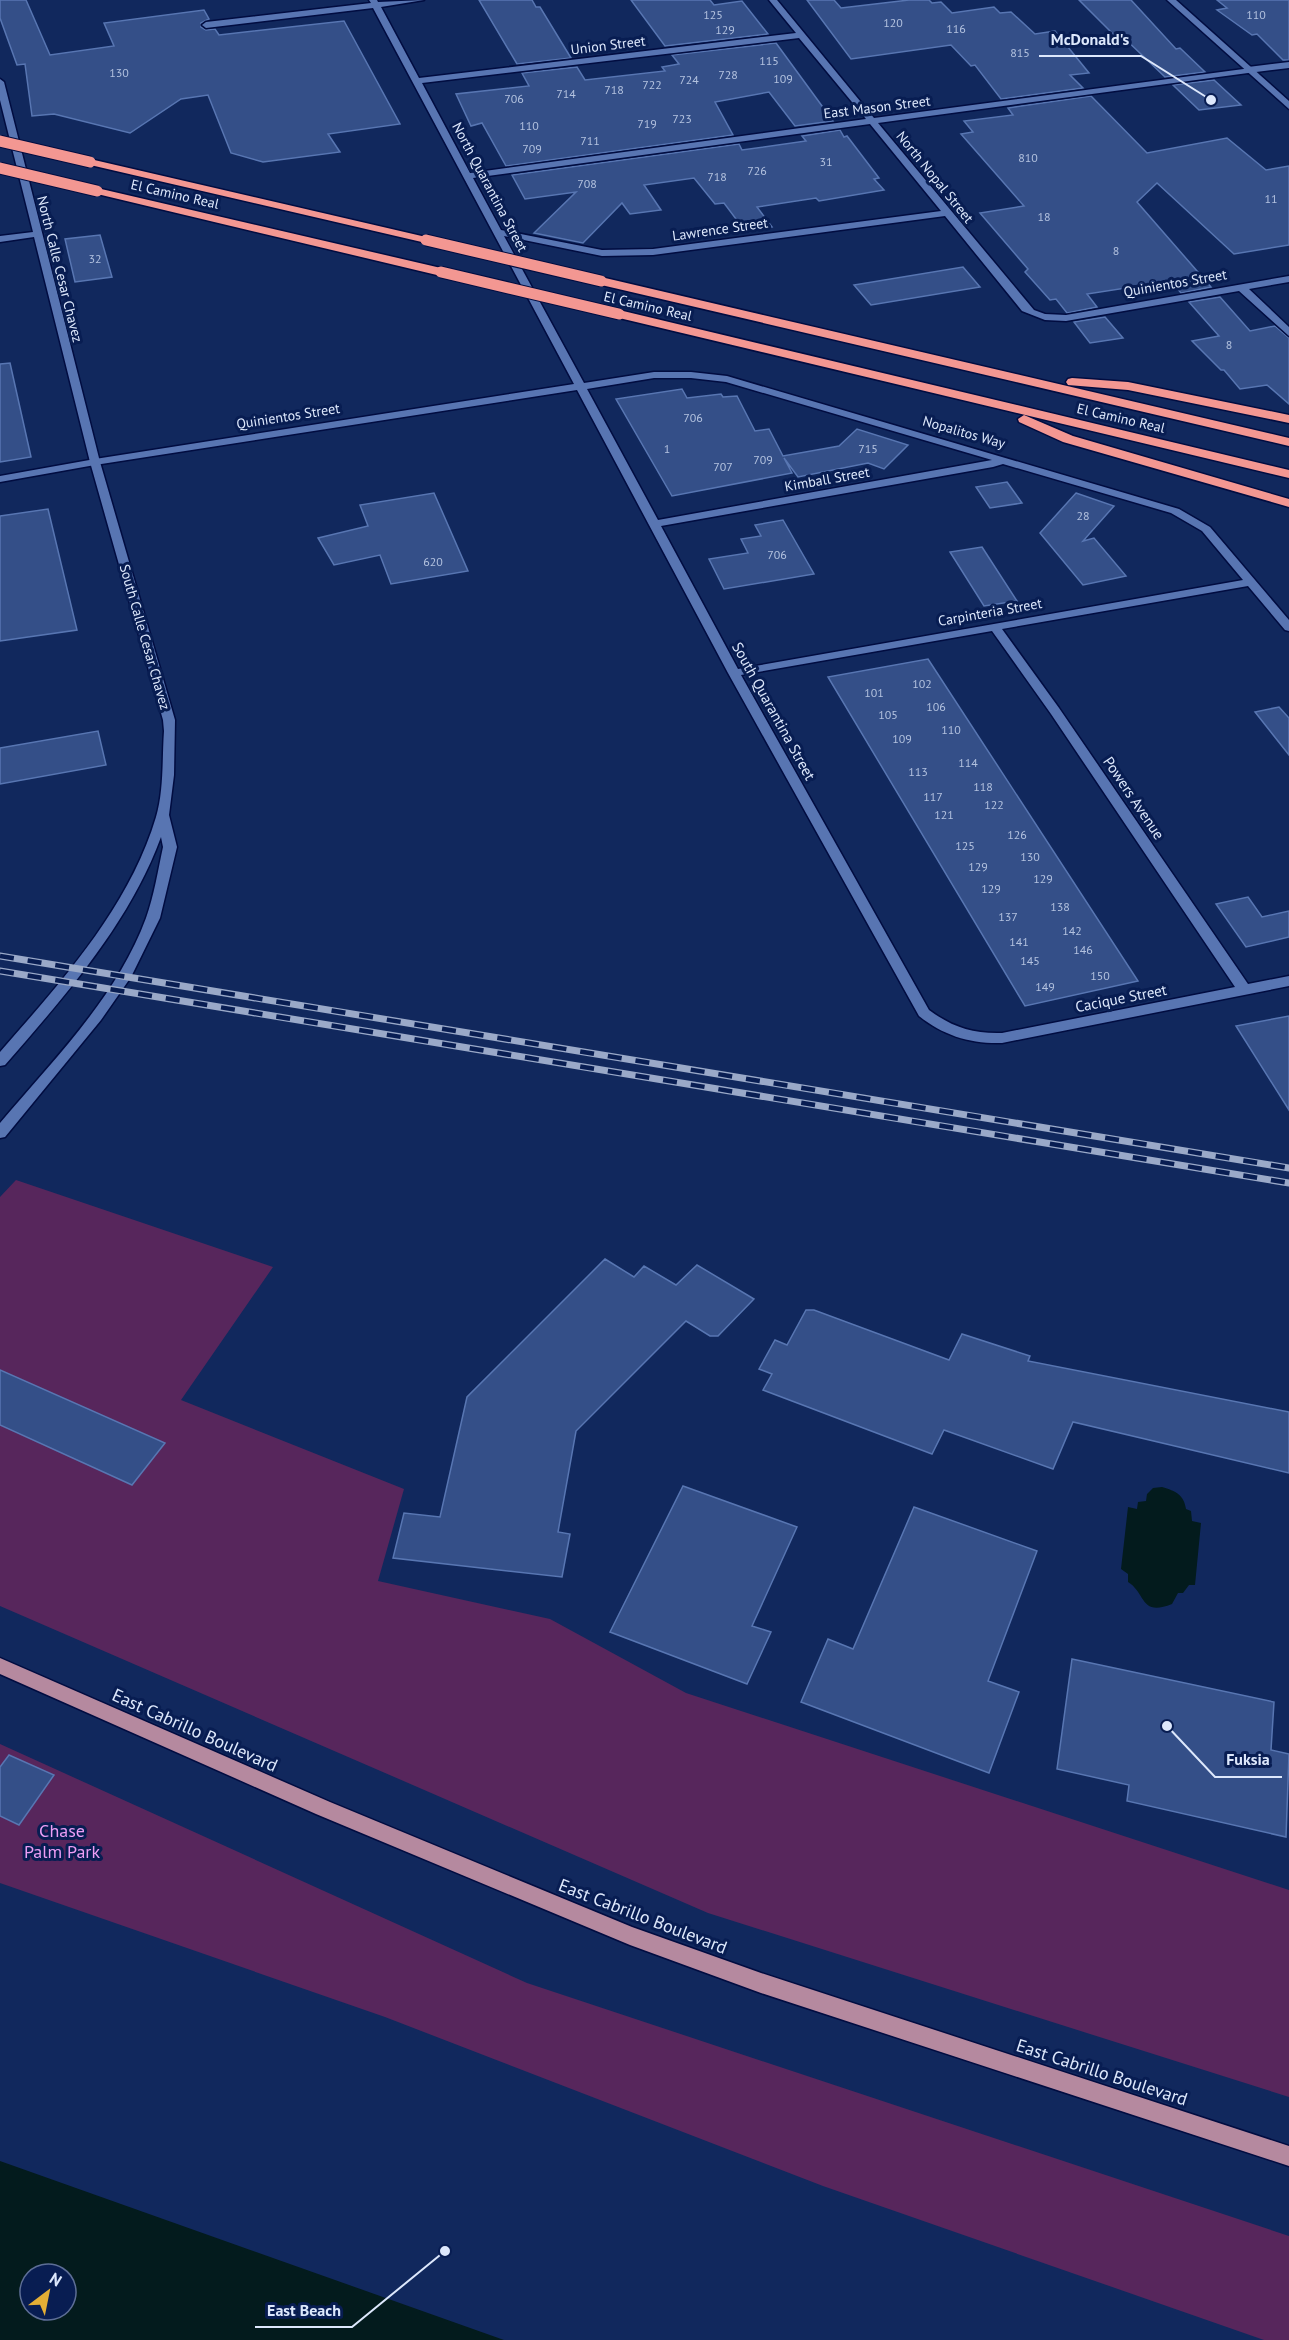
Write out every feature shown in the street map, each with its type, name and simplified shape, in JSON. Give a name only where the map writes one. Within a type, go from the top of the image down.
[{"type":"highway","name":"El Camino Real","points":[[0,141],[1289,442]]},
{"type":"highway","name":"El Camino Real","points":[[0,168],[1289,474]]},
{"type":"highway","points":[[1024,380],[1128,386],[1289,419]]},
{"type":"highway","points":[[984,401],[1068,439],[1289,503]]},
{"type":"main road","name":"East Cabrillo Boulevard","points":[[0,1666],[323,1808],[630,1936],[761,1983],[1289,2156]]},
{"type":"street","points":[[206,25],[375,2],[420,0]]},
{"type":"street","name":"North Nopal Street","points":[[773,0],[1026,309],[1043,317],[1066,318]]},
{"type":"street","points":[[1171,0],[1289,106]]},
{"type":"street","name":"North Quarantina Street","points":[[375,2],[582,386]]},
{"type":"street","name":"Union Street","points":[[418,81],[801,34]]},
{"type":"street","name":"East Mason Street","points":[[468,176],[1289,65]]},
{"type":"street","name":"North Calle Cesar Chavez","points":[[0,82],[36,234],[95,462]]},
{"type":"street","name":"Lawrence Street","points":[[499,232],[602,253],[652,252],[946,213]]},
{"type":"street","points":[[0,239],[36,234]]},
{"type":"street","name":"Quinientos Street","points":[[1066,318],[1289,279]]},
{"type":"street","points":[[1240,286],[1289,333]]},
{"type":"street","name":"Nopalitos Way","points":[[582,386],[654,375],[691,375],[727,380],[1162,506],[1186,516],[1206,529],[1289,627]]},
{"type":"street","name":"Quinientos Street","points":[[0,479],[582,386]]},
{"type":"street","name":"South Quarantina Street","points":[[582,386],[734,673],[918,1004],[934,1021],[958,1034]]},
{"type":"street","name":"Kimball Street","points":[[655,524],[993,464],[1004,459]]},
{"type":"street","name":"South Calle Cesar Chavez","points":[[0,1133],[83,1034],[124,976],[153,918],[170,847],[163,816],[169,720],[95,462]]},
{"type":"street","name":"Carpinteria Street","points":[[734,673],[1251,582]]},
{"type":"street","name":"Powers Avenue","points":[[994,626],[1055,711],[1245,991]]},
{"type":"street","name":"South Calle Cesar Chavez","points":[[0,1061],[105,932],[143,866],[163,816]]},
{"type":"street","name":"Cacique Street","points":[[958,1034],[987,1039],[1002,1038],[1289,981]]},
{"type":"green space","points":[[16,1180],[273,1267],[181,1400],[404,1489],[378,1581],[550,1619],[686,1693],[1289,1890],[1289,2097],[708,1913],[0,1606],[0,1197]]},
{"type":"green space","name":"Chase Palm Park","points":[[0,1744],[527,1983],[1289,2236],[1289,2340],[1264,2340],[823,2186],[385,2017],[0,1883]]},
{"type":"shaded area","points":[[1162,1487],[1178,1494],[1186,1509],[1191,1511],[1192,1521],[1201,1523],[1195,1585],[1189,1585],[1183,1593],[1178,1593],[1172,1604],[1154,1608],[1145,1602],[1128,1582],[1128,1574],[1121,1569],[1128,1507],[1137,1509],[1138,1502],[1146,1501],[1147,1494],[1153,1488]]},
{"type":"shaded area","points":[[0,2161],[504,2340],[0,2340]]},
{"type":"building","points":[[0,0],[26,0],[50,55],[114,46],[104,23],[204,10],[209,19],[201,23],[201,27],[206,30],[215,29],[219,35],[344,21],[400,124],[328,134],[340,152],[263,162],[231,153],[208,95],[181,99],[130,133],[54,114],[32,116],[25,64],[17,65],[0,18]]},
{"type":"building","points":[[479,0],[532,0],[536,7],[540,7],[571,58],[517,64]]},
{"type":"building","points":[[631,0],[710,0],[714,5],[742,1],[768,34],[665,46]]},
{"type":"building","points":[[807,0],[834,0],[841,8],[909,0],[929,0],[932,3],[941,2],[952,13],[994,7],[1000,13],[1011,12],[1035,34],[1055,31],[1089,73],[1070,75],[1083,88],[1001,99],[975,65],[971,66],[951,45],[851,59]]},
{"type":"building","points":[[1079,0],[1131,0],[1176,49],[1180,48],[1205,72],[1165,77],[1121,35],[1115,36]]},
{"type":"building","points":[[1217,0],[1289,0],[1289,60],[1283,60],[1257,34],[1252,35],[1217,10],[1227,8]]},
{"type":"building","points":[[776,43],[833,121],[795,126],[769,92],[715,102],[733,135],[506,166],[482,123],[471,126],[456,94],[529,86],[522,73],[577,67],[585,80],[665,71],[662,67],[679,64],[672,55]]},
{"type":"building","points":[[1214,80],[1241,105],[1199,110],[1173,85]]},
{"type":"building","points":[[1091,96],[1147,153],[1227,138],[1266,170],[1289,166],[1289,245],[1234,254],[1157,183],[1137,202],[1211,287],[1181,293],[1171,281],[1087,294],[1097,307],[1067,313],[1056,299],[1050,300],[1025,272],[1028,269],[980,213],[1024,206],[961,134],[973,132],[964,121],[1013,115],[1008,108]]},
{"type":"building","points":[[840,130],[879,178],[874,179],[884,190],[819,201],[816,198],[757,207],[772,227],[745,231],[724,203],[715,204],[694,178],[644,185],[661,210],[630,214],[622,203],[583,243],[534,233],[576,192],[525,199],[512,175],[739,144],[742,150],[806,141],[802,136]]},
{"type":"building","points":[[100,235],[112,277],[75,282],[65,239]]},
{"type":"building","points":[[963,267],[980,287],[871,305],[854,285]]},
{"type":"building","points":[[1220,297],[1250,331],[1275,326],[1289,338],[1289,404],[1267,385],[1240,389],[1224,370],[1221,370],[1192,341],[1219,336],[1189,302]]},
{"type":"building","points":[[1105,317],[1123,338],[1090,343],[1074,322]]},
{"type":"building","points":[[10,363],[31,457],[0,462],[0,364]]},
{"type":"building","points":[[682,389],[687,398],[721,394],[723,397],[737,396],[755,431],[769,429],[783,456],[839,446],[857,429],[908,445],[884,469],[868,463],[798,477],[784,458],[792,473],[672,496],[616,399]]},
{"type":"building","points":[[1007,482],[1022,503],[990,508],[976,487]]},
{"type":"building","points":[[434,493],[468,571],[391,584],[380,555],[334,565],[318,538],[368,526],[360,505]]},
{"type":"building","points":[[1076,493],[1114,506],[1083,541],[1094,538],[1126,576],[1083,585],[1040,533]]},
{"type":"building","points":[[48,509],[77,630],[0,641],[0,516]]},
{"type":"building","points":[[783,520],[814,574],[724,589],[709,559],[748,553],[741,539],[761,536],[755,525]]},
{"type":"building","points":[[982,547],[1017,601],[984,606],[950,552]]},
{"type":"building","points":[[928,659],[1138,981],[1025,1006],[828,677]]},
{"type":"building","points":[[1279,707],[1289,718],[1289,755],[1255,712]]},
{"type":"building","points":[[98,731],[106,765],[0,784],[0,748]]},
{"type":"building","points":[[1248,897],[1262,917],[1289,911],[1289,937],[1246,947],[1216,904]]},
{"type":"building","points":[[1289,1016],[1289,1110],[1236,1026]]},
{"type":"building","points":[[605,1259],[634,1277],[644,1266],[676,1285],[697,1265],[754,1299],[718,1336],[710,1336],[686,1321],[576,1431],[558,1532],[570,1534],[562,1577],[393,1558],[404,1513],[440,1517],[467,1397]]},
{"type":"building","points":[[806,1310],[814,1310],[949,1360],[962,1334],[1030,1356],[1028,1361],[1289,1412],[1289,1473],[1073,1422],[1053,1469],[944,1430],[932,1454],[763,1390],[772,1374],[759,1369],[775,1340],[787,1345]]},
{"type":"building","points":[[0,1370],[165,1443],[132,1485],[0,1425]]},
{"type":"building","points":[[683,1486],[797,1527],[752,1626],[771,1632],[747,1684],[610,1632]]},
{"type":"building","points":[[914,1507],[1037,1551],[988,1681],[1019,1692],[989,1773],[801,1702],[828,1639],[853,1649]]},
{"type":"building","points":[[1072,1659],[1274,1702],[1271,1750],[1289,1754],[1286,1837],[1127,1801],[1129,1785],[1057,1769]]},
{"type":"building","points":[[9,1755],[54,1775],[19,1825],[0,1816],[0,1767]]},
{"type":"railway","points":[[0,956],[1289,1168]]},
{"type":"railway","points":[[0,971],[1289,1183]]},
{"type":"place","name":"McDonald's","points":[[1211,100]]},
{"type":"place","name":"Fuksia","points":[[1167,1726]]},
{"type":"place","name":"East Beach","points":[[445,2251]]}]
